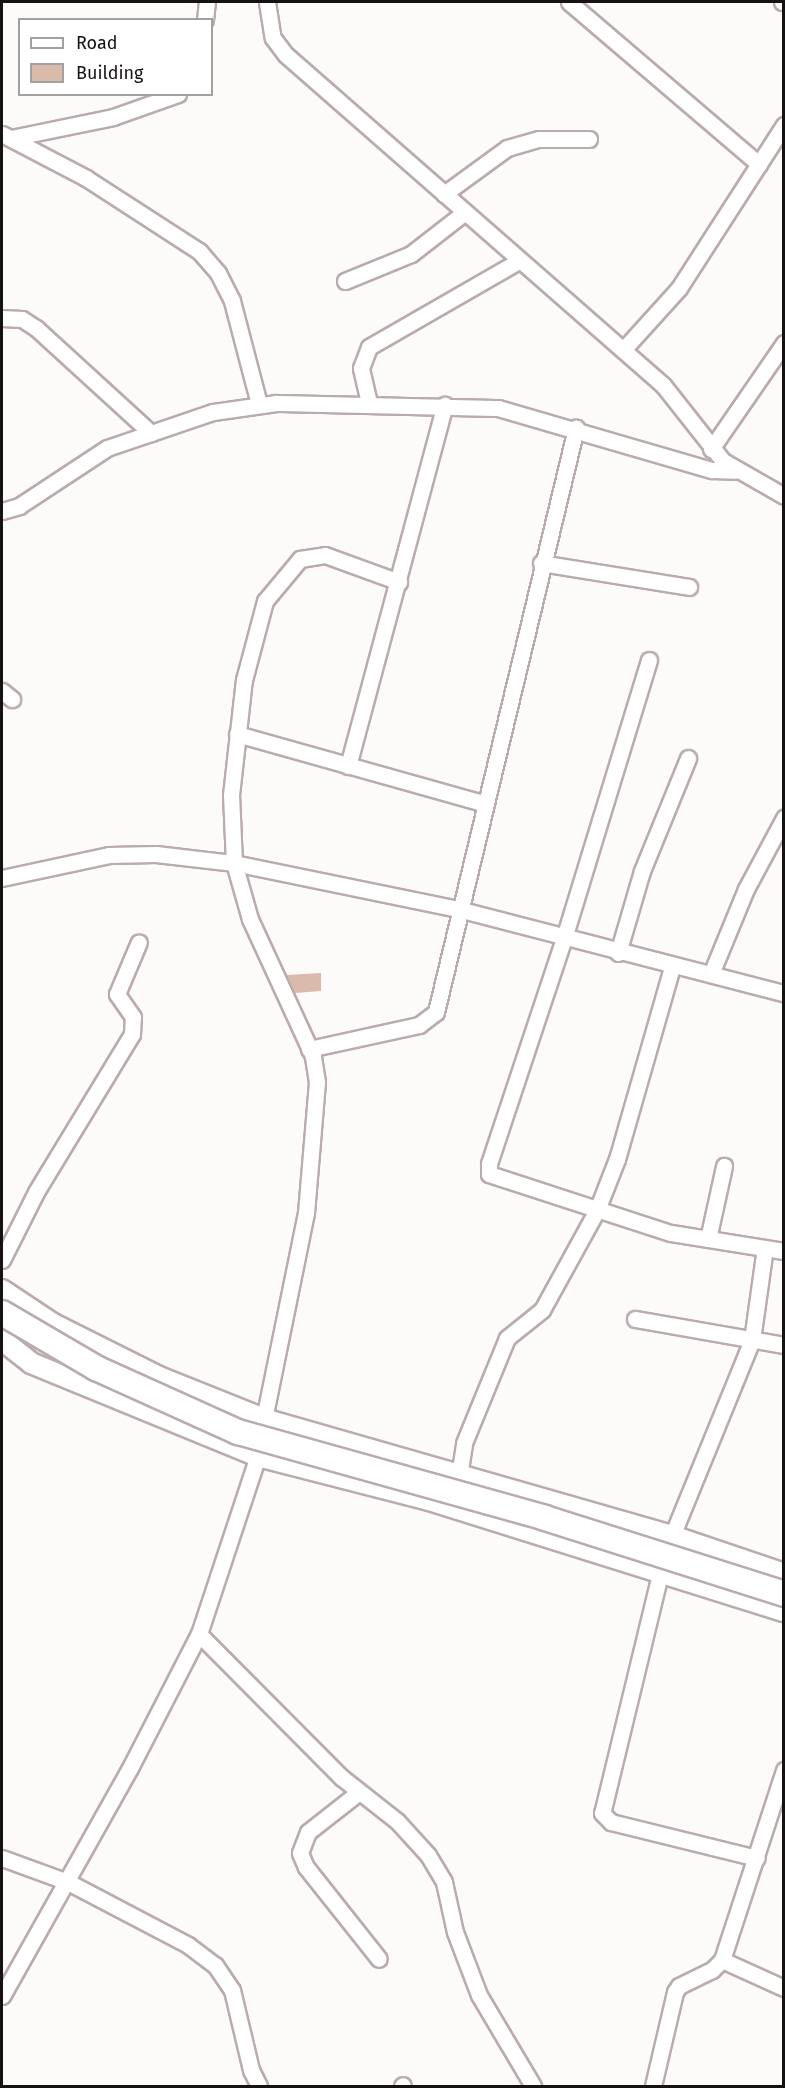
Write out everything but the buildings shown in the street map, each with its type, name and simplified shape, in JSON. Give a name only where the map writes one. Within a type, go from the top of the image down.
[{"type":"main road","points":[[2,1313],[96,1368],[238,1432],[545,1518],[783,1594]]},
{"type":"street","points":[[205,18],[207,2]]},
{"type":"street","points":[[267,2],[273,38],[286,55],[623,350],[682,406],[711,449],[735,471],[783,496]]},
{"type":"street","points":[[569,2],[759,164]]},
{"type":"street","points":[[6,136],[113,117],[172,96]]},
{"type":"street","points":[[623,350],[679,288],[783,125]]},
{"type":"street","points":[[6,136],[86,178],[199,251],[218,273],[232,301],[259,404]]},
{"type":"street","points":[[444,194],[507,148],[539,140],[589,139]]},
{"type":"street","points":[[345,281],[411,254],[465,212]]},
{"type":"street","points":[[369,403],[360,368],[369,347],[520,260]]},
{"type":"street","points":[[2,318],[22,319],[36,328],[151,433]]},
{"type":"street","points":[[711,449],[783,343]]},
{"type":"street","points":[[2,511],[19,506],[107,448],[213,412],[259,404],[369,403],[498,408],[576,428],[712,470],[735,471]]},
{"type":"street","points":[[348,766],[445,405]]},
{"type":"street","points":[[309,1050],[419,1025],[431,1019],[440,1000],[462,910],[483,802],[576,428]]},
{"type":"street","points":[[264,1419],[296,1268],[311,1172],[318,1102],[316,1068],[250,918],[234,863],[230,813],[237,734],[257,623],[265,602],[291,566],[300,559],[325,555],[399,582]]},
{"type":"street","points":[[541,563],[688,587]]},
{"type":"street","points":[[649,660],[564,938],[488,1170],[493,1177],[671,1233],[783,1251]]},
{"type":"street","points":[[237,734],[483,802]]},
{"type":"street","points":[[618,953],[642,871],[688,758]]},
{"type":"street","points":[[711,974],[746,889],[783,818]]},
{"type":"street","points":[[2,878],[109,855],[156,854],[234,863],[462,910],[672,967],[711,974],[783,993]]},
{"type":"street","points":[[2,1260],[36,1192],[132,1034],[133,1017],[117,994],[140,942]]},
{"type":"street","points":[[459,1476],[464,1443],[507,1338],[542,1310],[597,1210],[617,1159],[672,967]]},
{"type":"street","points":[[708,1239],[724,1166]]},
{"type":"street","points":[[672,1536],[752,1340],[765,1248]]},
{"type":"street","points":[[2,1290],[75,1335],[159,1377],[264,1419],[672,1536],[783,1574]]},
{"type":"street","points":[[635,1318],[783,1345]]},
{"type":"street","points":[[57,1374],[75,1335]]},
{"type":"street","points":[[2,1340],[31,1363],[258,1456],[429,1500],[662,1570],[783,1611]]},
{"type":"street","points":[[2,1996],[68,1882],[198,1634],[258,1456]]},
{"type":"street","points":[[662,1570],[602,1813],[611,1822],[757,1858]]},
{"type":"street","points":[[198,1634],[359,1792],[413,1836],[444,1882],[455,1932],[479,1995],[533,2086]]},
{"type":"street","points":[[653,2086],[675,1992],[679,1986],[712,1970],[722,1960],[757,1858],[783,1770]]},
{"type":"street","points":[[359,1792],[308,1832],[300,1853],[306,1867],[379,1959]]},
{"type":"street","points":[[2,1858],[68,1882],[188,1945],[215,1965],[232,1990],[251,2070],[259,2086]]},
{"type":"street","points":[[722,1960],[783,1988]]}]
